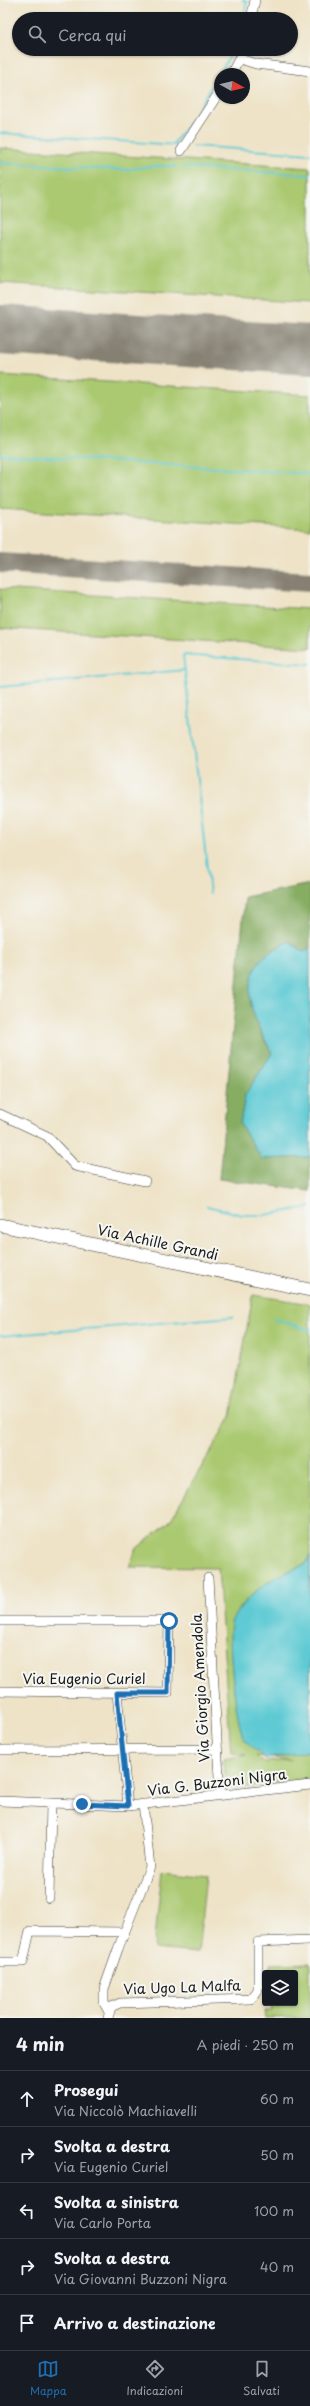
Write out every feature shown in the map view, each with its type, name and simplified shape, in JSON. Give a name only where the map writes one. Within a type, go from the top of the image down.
[{"type":"main road","name":"Via Achille Grandi","points":[[0,1225],[310,1290]]},
{"type":"street","points":[[252,12],[255,0]]},
{"type":"street","points":[[235,68],[241,56]]},
{"type":"street","points":[[240,59],[256,64],[310,71]]},
{"type":"street","points":[[181,151],[214,101]]},
{"type":"street","points":[[0,1114],[47,1136],[54,1145],[65,1153],[72,1165],[145,1181]]},
{"type":"street","name":"Via Giorgio Amendola","points":[[208,1578],[220,1795]]},
{"type":"street","name":"Via Eugenio Curiel","points":[[0,1621],[169,1621],[168,1693],[0,1691]]},
{"type":"street","points":[[117,1693],[128,1806]]},
{"type":"street","points":[[0,1750],[122,1751],[218,1749]]},
{"type":"street","name":"Via G. Buzzoni Nigra","points":[[0,1801],[128,1806],[310,1785]]},
{"type":"street","points":[[49,1898],[51,1803]]},
{"type":"street","points":[[109,2015],[103,1996],[118,1949],[150,1867],[143,1804]]},
{"type":"street","points":[[0,1962],[23,1962],[30,1931],[125,1932]]},
{"type":"street","name":"Via Ugo La Malfa","points":[[109,2015],[114,2004],[120,2003],[252,1999],[258,1990],[258,1942],[310,1940]]},
{"type":"green space","points":[[0,148],[310,168],[310,303],[0,283]]},
{"type":"green space","points":[[0,375],[310,395],[310,529],[0,509]]},
{"type":"green space","points":[[0,589],[310,609],[310,648],[0,628]]},
{"type":"green space","points":[[310,884],[310,948],[304,953],[261,1034],[272,1053],[260,1074],[240,1123],[262,1159],[310,1157],[310,1191],[219,1179],[245,897]]},
{"type":"green space","points":[[253,1295],[310,1304],[310,1778],[226,1790],[224,1759],[246,1755],[231,1753],[218,1568],[129,1567],[136,1549],[170,1521],[231,1416]],"holes":[[[256,1756],[291,1760],[264,1762]]]},
{"type":"green space","points":[[162,1870],[206,1875],[198,1953],[154,1949]]},
{"type":"green space","points":[[310,1963],[310,2018],[265,2018],[264,2011],[272,2011],[271,2006],[298,2006],[298,1970],[270,1970],[270,1964]]},
{"type":"water","points":[[289,941],[304,952],[310,948],[310,1157],[262,1159],[240,1124],[245,1095],[272,1053],[252,1009],[250,986],[253,974],[259,962],[269,953]]},
{"type":"water","points":[[310,1555],[310,1751],[266,1759],[246,1741],[241,1730],[235,1699],[230,1628],[232,1620],[238,1610],[254,1593],[284,1573],[306,1564]]},
{"type":"waterway","points":[[243,0],[247,2],[245,12]]},
{"type":"waterway","points":[[173,144],[190,123],[230,56]]},
{"type":"waterway","points":[[0,133],[176,145]]},
{"type":"waterway","points":[[192,146],[310,154]]},
{"type":"waterway","points":[[0,163],[125,170],[153,166],[177,166]]},
{"type":"waterway","points":[[184,167],[310,175]]},
{"type":"waterway","points":[[0,454],[310,474]]},
{"type":"waterway","points":[[210,894],[183,655],[310,664]]},
{"type":"waterway","points":[[0,687],[185,670]]},
{"type":"waterway","points":[[207,1206],[243,1215],[264,1215],[310,1207]]},
{"type":"waterway","points":[[0,1336],[233,1317]]},
{"type":"waterway","points":[[274,1319],[310,1330]]},
{"type":"taxiway","points":[[0,563],[310,582]]},
{"type":"runway","points":[[0,330],[310,350]]},
{"type":"route","points":[[82,1804],[128,1806],[117,1693],[168,1693],[169,1621]]}]
